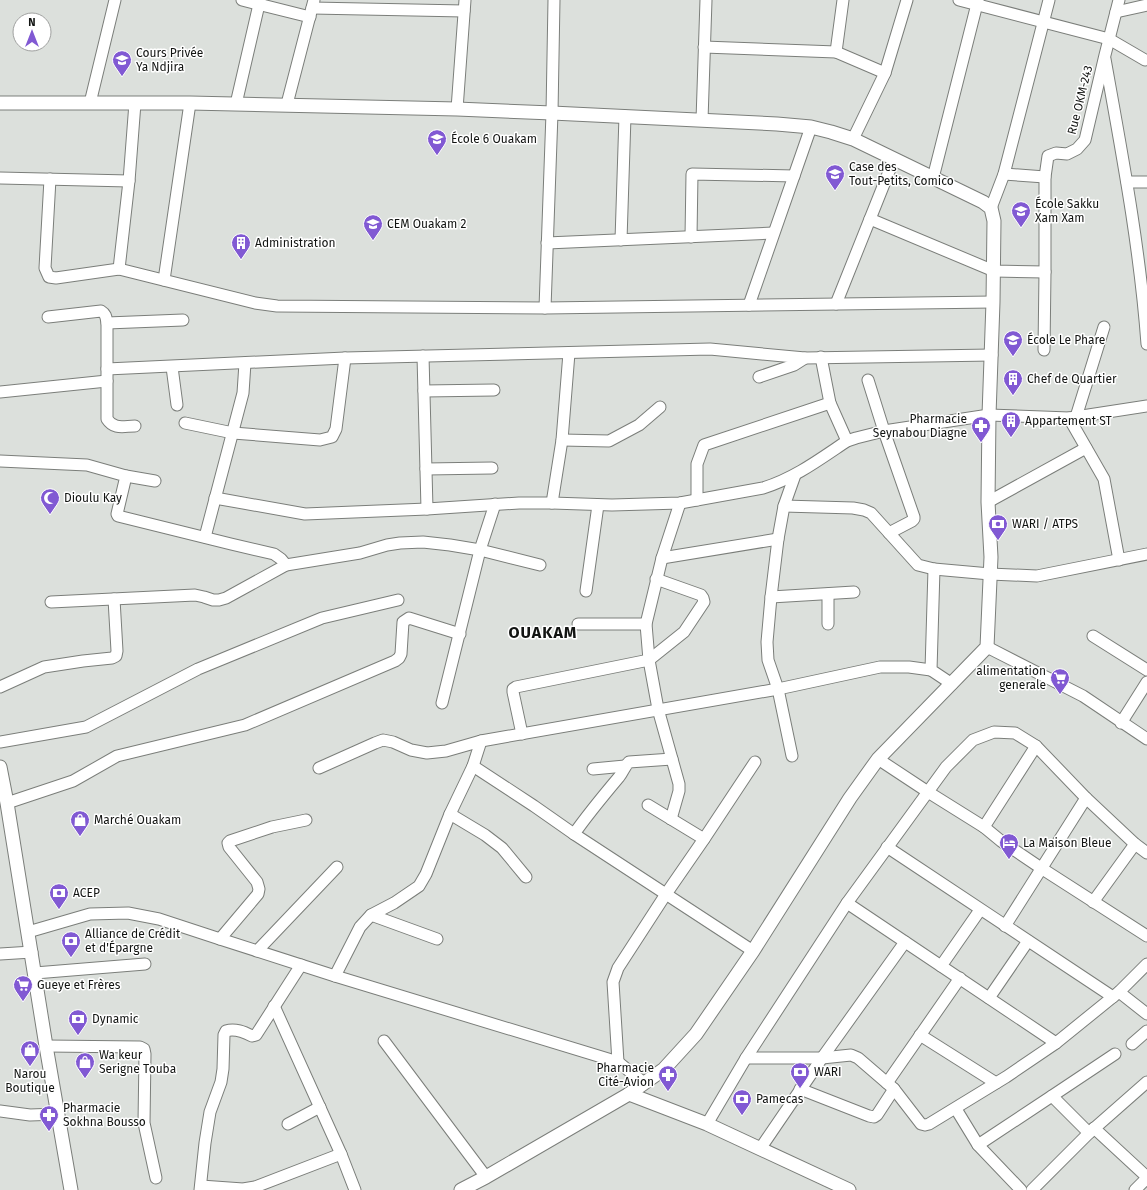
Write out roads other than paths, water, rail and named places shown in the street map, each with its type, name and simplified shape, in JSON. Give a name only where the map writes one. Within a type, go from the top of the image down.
[{"type":"street","points":[[90,103],[115,0]]},
{"type":"street","points":[[242,0],[312,8],[464,5],[457,109]]},
{"type":"street","points":[[545,308],[552,112],[554,0]]},
{"type":"street","points":[[702,120],[706,0]]},
{"type":"street","points":[[836,52],[843,0]]},
{"type":"street","points":[[853,140],[885,73],[907,0]]},
{"type":"street","points":[[959,0],[978,2],[1044,22],[1109,39],[1146,61]]},
{"type":"street","points":[[461,1190],[628,1094],[664,1068],[696,1034],[753,951],[850,798],[878,759],[987,647],[990,574],[988,502],[989,416],[994,271],[994,221],[991,208],[1004,174],[1049,0]]},
{"type":"street","name":"Rue OKM-243","points":[[1044,350],[1046,272],[1045,177],[1048,156],[1056,153],[1067,154],[1077,149],[1085,140],[1119,0]]},
{"type":"street","points":[[236,104],[259,2]]},
{"type":"street","points":[[933,178],[978,2]]},
{"type":"street","points":[[1116,12],[1147,5]]},
{"type":"street","points":[[287,104],[312,8]]},
{"type":"street","points":[[704,47],[836,52],[885,73]]},
{"type":"street","points":[[1105,55],[1127,182],[1145,315],[1147,344]]},
{"type":"street","points":[[119,269],[129,181],[135,103]]},
{"type":"street","points":[[164,280],[190,103]]},
{"type":"street","points":[[0,104],[287,104],[552,112],[811,127],[853,140],[983,202],[991,208]]},
{"type":"street","points":[[621,240],[625,116]]},
{"type":"street","points":[[749,305],[811,127]]},
{"type":"street","points":[[836,304],[894,159]]},
{"type":"street","points":[[691,237],[692,174],[794,176]]},
{"type":"street","points":[[1004,174],[1045,177]]},
{"type":"street","points":[[0,178],[129,181]]},
{"type":"street","points":[[50,179],[45,268],[49,277],[56,278],[119,269],[255,303],[277,306],[545,308],[993,302]]},
{"type":"street","points":[[1127,182],[1147,182]]},
{"type":"street","points":[[870,219],[994,271],[1046,272]]},
{"type":"street","points":[[547,243],[773,233]]},
{"type":"street","points":[[48,317],[101,311],[104,313],[107,323],[107,419],[110,424],[115,426],[135,426]]},
{"type":"street","points":[[107,323],[183,320]]},
{"type":"street","points":[[1104,327],[1073,417],[1086,448],[1104,479],[1119,560]]},
{"type":"street","points":[[107,369],[345,358],[710,349],[805,358],[992,355]]},
{"type":"street","points":[[552,503],[562,440],[569,353]]},
{"type":"street","points":[[423,356],[427,509]]},
{"type":"street","points":[[821,357],[830,403],[847,442]]},
{"type":"street","points":[[185,422],[233,434],[320,440],[332,437],[336,429],[345,358]]},
{"type":"street","points":[[759,377],[794,366],[805,358]]},
{"type":"street","points":[[205,537],[243,393],[245,362]]},
{"type":"street","points":[[172,367],[177,405]]},
{"type":"street","points":[[868,380],[914,519],[889,532]]},
{"type":"street","points":[[0,392],[107,382]]},
{"type":"street","points":[[424,391],[494,390]]},
{"type":"street","points":[[697,500],[697,464],[704,445],[830,403]]},
{"type":"street","points":[[215,498],[305,514],[427,509],[495,504],[552,503],[612,505],[680,503],[763,488],[775,484],[795,475],[847,442],[856,438],[884,431],[989,416],[1073,417],[1147,406]]},
{"type":"street","points":[[562,440],[609,441],[639,425],[660,407]]},
{"type":"street","points":[[988,502],[1086,448]]},
{"type":"street","points":[[0,461],[87,466],[126,476],[155,481]]},
{"type":"street","points":[[426,469],[492,468]]},
{"type":"street","points":[[792,756],[778,689],[768,660],[767,642],[778,539],[784,506],[795,475]]},
{"type":"street","points":[[126,476],[117,514],[118,516],[274,554],[286,565]]},
{"type":"street","points":[[671,819],[679,791],[658,709],[649,660],[646,624],[656,579],[680,503]]},
{"type":"street","points":[[442,703],[480,550],[495,504]]},
{"type":"street","points":[[586,590],[598,505]]},
{"type":"street","points":[[784,506],[864,510],[871,513],[918,565],[934,569],[1037,576],[1147,554]]},
{"type":"street","points":[[662,558],[778,539]]},
{"type":"street","points":[[51,602],[195,595],[213,600],[219,600],[226,598],[286,565],[360,553],[400,543],[423,542],[450,545],[480,550],[540,565]]},
{"type":"street","points":[[931,670],[934,569]]},
{"type":"street","points":[[522,734],[513,692],[513,689],[516,687],[649,660],[684,632],[704,602],[704,598],[701,595],[656,579]]},
{"type":"street","points":[[771,597],[854,592]]},
{"type":"street","points":[[828,594],[828,624]]},
{"type":"street","points":[[0,687],[44,667],[112,658],[116,656],[118,651],[114,598]]},
{"type":"street","points":[[0,742],[86,727],[198,669],[322,618],[398,600]]},
{"type":"street","points":[[7,804],[73,781],[118,756],[245,725],[395,661],[401,654],[403,622],[409,618],[460,634]]},
{"type":"street","points":[[578,624],[646,624]]},
{"type":"street","points":[[1093,636],[1147,670]]},
{"type":"street","points":[[987,647],[1083,696],[1121,723],[1147,739]]},
{"type":"street","points":[[319,768],[384,740],[393,742],[411,750],[427,753],[446,751],[481,741],[778,689],[880,666],[909,666],[931,670],[952,684]]},
{"type":"street","points":[[1121,723],[1147,682]]},
{"type":"street","points":[[707,1124],[746,1058],[847,903],[946,766],[973,740],[994,732],[1015,733],[1036,746],[1086,798],[1135,844],[1147,853]]},
{"type":"street","points":[[335,976],[360,926],[371,915],[394,903],[419,886],[426,874],[450,814],[473,766],[481,741]]},
{"type":"street","points":[[984,827],[1036,746]]},
{"type":"street","points":[[574,834],[586,817],[621,775],[625,766],[630,762],[672,759]]},
{"type":"street","points":[[878,759],[984,827],[1001,841],[1147,936]]},
{"type":"street","points":[[618,1062],[613,982],[618,968],[755,762]]},
{"type":"street","points":[[473,766],[753,951]]},
{"type":"street","points":[[593,769],[625,766]]},
{"type":"street","points":[[0,767],[71,1190]]},
{"type":"street","points":[[1005,926],[1086,798]]},
{"type":"street","points":[[648,805],[704,839]]},
{"type":"street","points":[[450,814],[485,835],[502,848],[526,877]]},
{"type":"street","points":[[220,939],[258,894],[259,889],[257,882],[229,847],[228,843],[272,827],[306,820]]},
{"type":"street","points":[[1093,902],[1135,844]]},
{"type":"street","points":[[887,847],[1028,941],[1147,1014]]},
{"type":"street","points":[[257,951],[337,867]]},
{"type":"street","points":[[847,903],[1056,1043]]},
{"type":"street","points":[[941,966],[980,910]]},
{"type":"street","points":[[28,932],[90,914],[128,913],[159,919],[335,976],[618,1062],[644,1083]]},
{"type":"street","points":[[371,915],[437,939]]},
{"type":"street","points":[[989,998],[1028,941]]},
{"type":"street","points":[[760,1149],[800,1089],[905,942]]},
{"type":"street","points":[[0,954],[32,952]]},
{"type":"street","points":[[35,973],[145,964]]},
{"type":"street","points":[[746,1058],[822,1058],[851,1056],[858,1058],[890,1086],[921,1124],[925,1125],[956,1109],[1056,1043],[1116,994],[1147,964]]},
{"type":"street","points":[[301,965],[256,1035],[252,1036],[236,1030],[226,1031],[224,1035],[221,1082],[210,1112],[200,1188],[243,1189],[255,1187],[341,1154]]},
{"type":"street","points":[[800,1089],[869,1116],[874,1117],[877,1115],[890,1086],[920,1035],[960,978]]},
{"type":"street","points":[[274,1006],[341,1154],[355,1190]]},
{"type":"street","points":[[1132,1044],[1147,1031]]},
{"type":"street","points":[[920,1035],[996,1083]]},
{"type":"street","points":[[384,1041],[486,1177]]},
{"type":"street","points":[[46,1046],[140,1047],[144,1049],[144,1123],[156,1178]]},
{"type":"street","points":[[978,1144],[1115,1054]]},
{"type":"street","points":[[1032,1190],[1092,1131],[1147,1082]]},
{"type":"street","points":[[628,1094],[707,1124],[850,1190]]},
{"type":"street","points":[[1052,1096],[1147,1177],[1135,1190]]},
{"type":"street","points":[[288,1124],[320,1107]]},
{"type":"street","points":[[956,1109],[978,1144],[1021,1190]]},
{"type":"street","points":[[0,1111],[30,1115],[58,1114]]},
{"type":"place","name":"Cours Privée Ya Ndjira","points":[[122,77]]},
{"type":"place","name":"École 6 Ouakam","points":[[437,156]]},
{"type":"place","name":"Case des Tout-Petits, Comico","points":[[835,191]]},
{"type":"place","name":"École Sakku Xam Xam","points":[[1021,228]]},
{"type":"place","name":"CEM Ouakam 2","points":[[373,241]]},
{"type":"place","name":"Administration","points":[[241,260]]},
{"type":"place","name":"École Le Phare","points":[[1013,357]]},
{"type":"place","name":"Chef de Quartier","points":[[1013,396]]},
{"type":"place","name":"Appartement ST","points":[[1011,438]]},
{"type":"place","name":"Pharmacie Seynabou Diagne","points":[[981,443]]},
{"type":"place","name":"Dioulu Kay","points":[[50,515]]},
{"type":"place","name":"WARI / ATPS","points":[[998,541]]},
{"type":"place","name":"alimentation generale","points":[[1060,695]]},
{"type":"place","name":"Marché Ouakam","points":[[80,837]]},
{"type":"place","name":"La Maison Bleue","points":[[1009,860]]},
{"type":"place","name":"ACEP","points":[[59,910]]},
{"type":"place","name":"Alliance de Crédit et d'Épargne","points":[[71,958]]},
{"type":"place","name":"Gueye et Frères","points":[[23,1002]]},
{"type":"place","name":"Dynamic","points":[[78,1036]]},
{"type":"place","name":"Narou Boutique","points":[[30,1067]]},
{"type":"place","name":"Wa keur Serigne Touba","points":[[85,1079]]},
{"type":"place","name":"WARI","points":[[800,1089]]},
{"type":"place","name":"Pharmacie Cité-Avion","points":[[668,1092]]},
{"type":"place","name":"Pamecas","points":[[742,1116]]},
{"type":"place","name":"Pharmacie Sokhna Bousso","points":[[49,1132]]},
{"type":"district","name":"OUAKAM","points":[[543,632]]}]
